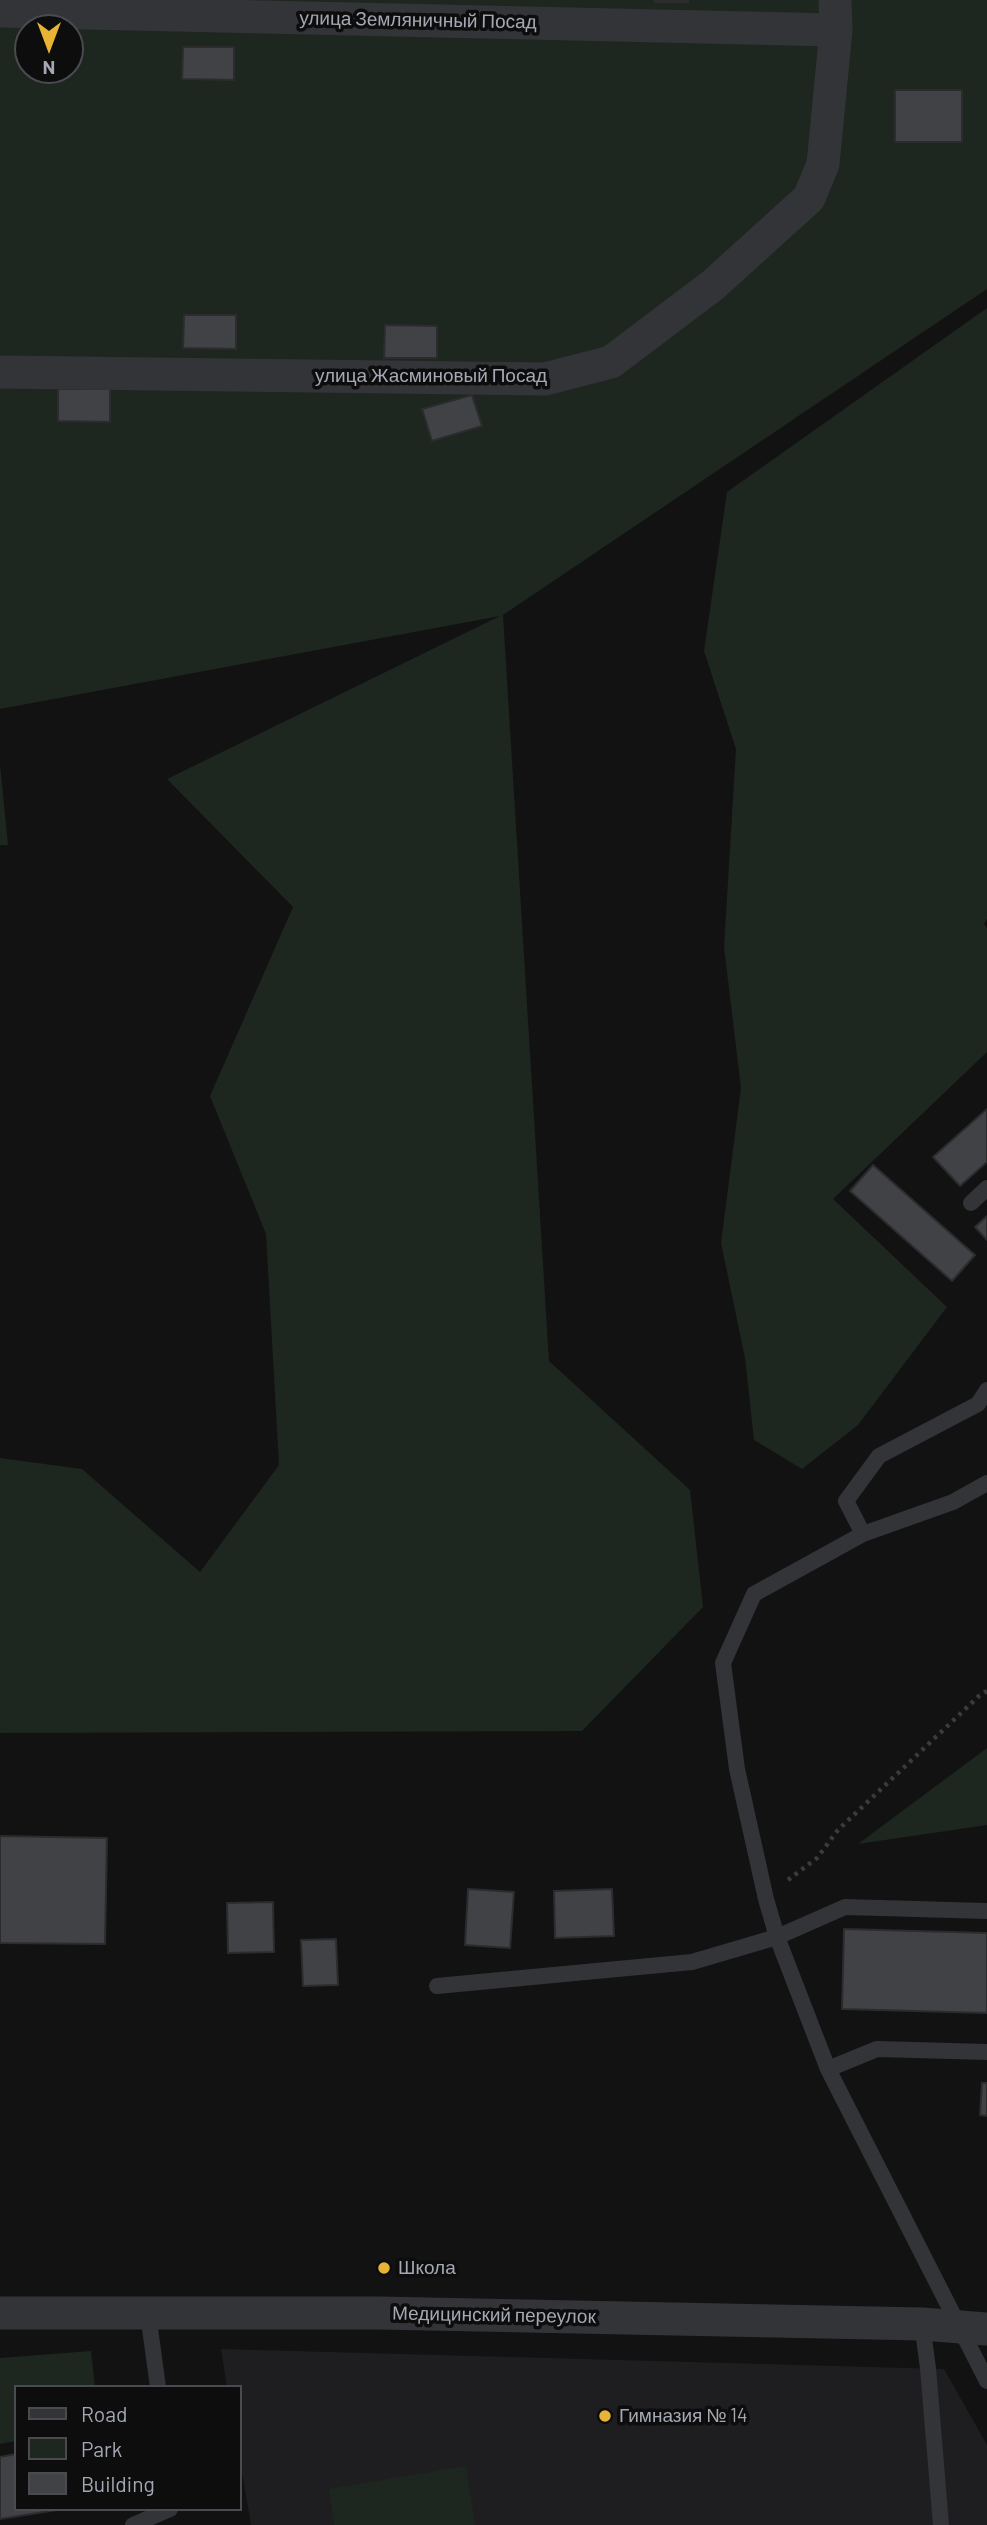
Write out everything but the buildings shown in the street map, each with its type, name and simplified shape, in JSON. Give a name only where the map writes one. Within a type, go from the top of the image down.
[{"type":"street","name":"улица Земляничный Посад","points":[[0,11],[836,15]]},
{"type":"street","name":"улица Жасминовый Посад","points":[[0,372],[545,379],[611,362],[713,285],[809,198],[823,164],[836,15]]},
{"type":"street","name":"Медицинский переулок","points":[[0,2313],[393,2313],[922,2324],[973,2328]]},
{"type":"lane","points":[[971,1203],[987,1188]]},
{"type":"lane","points":[[863,1534],[846,1501],[879,1456],[978,1404],[987,1390]]},
{"type":"lane","points":[[987,1483],[953,1502],[863,1534],[754,1594],[723,1663],[737,1769],[777,1937],[828,2068],[973,2328],[987,2381]]},
{"type":"lane","points":[[437,1986],[692,1962],[777,1937],[845,1907],[987,1911]]},
{"type":"lane","points":[[828,2068],[877,2049],[987,2052]]},
{"type":"lane","points":[[148,2314],[158,2385]]},
{"type":"lane","points":[[922,2324],[941,2525]]},
{"type":"lane","points":[[132,2525],[165,2511]]},
{"type":"path","points":[[766,1899],[817,1858],[838,1829],[987,1691]]},
{"type":"shaded area","name":"Гимназия № 14","points":[[221,2349],[944,2369],[987,2445],[987,2525],[251,2525],[242,2473],[242,2385],[227,2385]]},
{"type":"green space","points":[[0,0],[987,0],[987,289],[503,615],[549,1361],[690,1490],[703,1607],[582,1731],[0,1733],[0,1458],[82,1469],[200,1572],[279,1465],[266,1234],[210,1096],[293,907],[167,779],[500,616],[0,709]]},
{"type":"green space","points":[[987,308],[987,919],[984,924],[987,928],[987,1052],[833,1199],[947,1307],[858,1425],[802,1469],[754,1440],[745,1358],[721,1243],[741,1088],[724,947],[736,749],[704,651],[727,492]]},
{"type":"green space","points":[[0,764],[8,845],[0,845]]},
{"type":"green space","points":[[987,1748],[987,1825],[858,1844]]},
{"type":"green space","points":[[91,2351],[95,2385],[14,2385],[14,2441],[0,2444],[0,2358]]},
{"type":"green space","points":[[466,2466],[475,2525],[334,2525],[329,2489]]},
{"type":"place","name":"Школа","points":[[384,2268]]},
{"type":"place","name":"Гимназия № 14","points":[[605,2416]]}]
